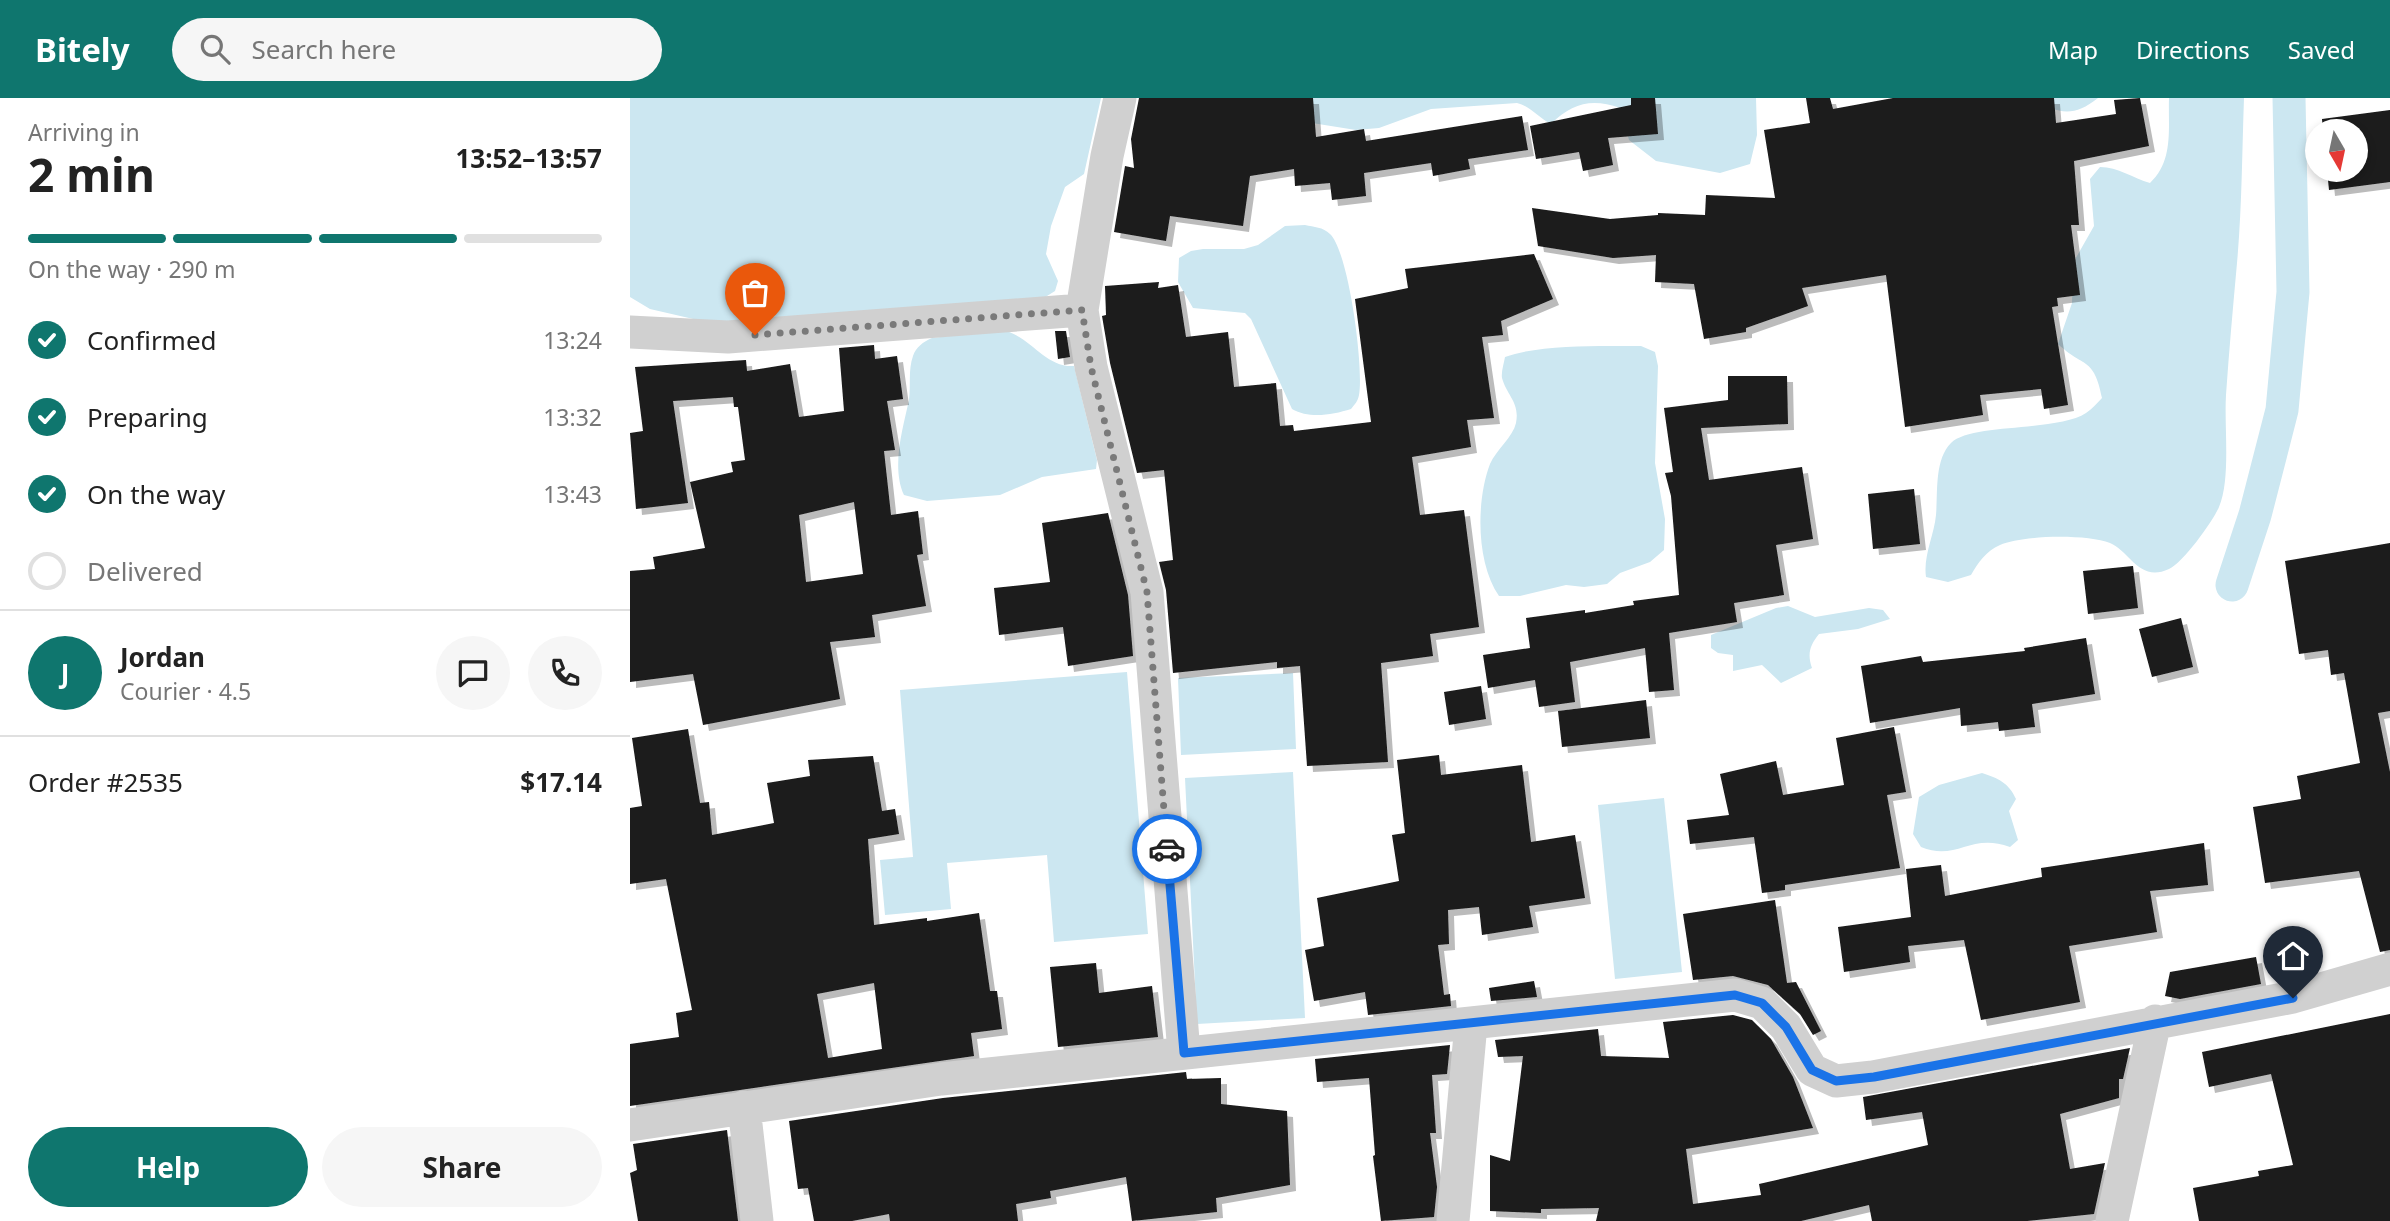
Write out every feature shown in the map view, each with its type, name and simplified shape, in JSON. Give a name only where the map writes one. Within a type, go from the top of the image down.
[{"type":"street","points":[[1120,98],[1107,156],[1082,310],[1091,367],[1147,592],[1184,1053]]},
{"type":"street","points":[[630,332],[728,337],[1082,310]]},
{"type":"street","points":[[630,1125],[941,1079],[1735,995],[1762,1003],[1786,1027],[1812,1070],[1836,1081],[1997,1054],[2155,1021],[2293,998],[2390,969]]},
{"type":"street","points":[[2112,1221],[2155,1021]]},
{"type":"street","points":[[1453,1221],[1471,1024]]},
{"type":"street","points":[[744,1107],[757,1221]]},
{"type":"water","points":[[630,98],[1101,98],[1084,174],[1065,187],[1051,226],[1046,254],[1058,281],[1055,291],[1039,301],[715,324],[650,309],[630,297]]},
{"type":"water","points":[[1283,98],[1756,98],[1757,135],[1750,164],[1720,173],[1656,161],[1629,140],[1620,108],[1600,103],[1575,107],[1551,124],[1517,103],[1431,109],[1379,128],[1356,130],[1312,123]]},
{"type":"water","points":[[2032,98],[2098,98],[2081,109],[2065,111],[2050,108]]},
{"type":"water","points":[[2169,98],[2244,98],[2240,222],[2226,395],[2226,468],[2223,495],[2216,513],[2182,559],[2169,569],[2159,572],[2142,569],[2110,543],[2086,538],[2055,537],[2023,539],[2000,545],[1987,554],[1971,575],[1948,582],[1926,577],[1926,561],[1936,515],[1939,467],[1951,443],[1976,433],[2073,419],[2086,413],[2102,398],[2091,369],[2058,344],[2072,303],[2073,263],[2094,226],[2090,179],[2100,167],[2107,167],[2150,183],[2163,165],[2166,154]]},
{"type":"water","points":[[1305,225],[1327,232],[1337,245],[1349,286],[1357,337],[1360,381],[1358,399],[1351,409],[1328,414],[1313,415],[1292,409],[1251,319],[1245,313],[1193,308],[1178,282],[1179,258],[1191,251],[1244,249],[1258,245],[1285,226]]},
{"type":"water","points":[[1002,330],[1021,338],[1055,362],[1074,366],[1097,460],[1096,469],[1042,477],[1000,495],[927,501],[904,495],[898,460],[909,400],[911,367],[916,350],[932,338]]},
{"type":"water","points":[[1641,346],[1655,352],[1658,366],[1655,463],[1665,519],[1664,550],[1650,562],[1620,573],[1607,584],[1584,587],[1566,585],[1520,596],[1499,596],[1491,582],[1482,549],[1481,513],[1485,479],[1490,464],[1516,423],[1515,404],[1502,378],[1505,357],[1553,348]]},
{"type":"water","points":[[1788,606],[1815,617],[1869,608],[1883,610],[1890,619],[1858,629],[1819,634],[1810,650],[1812,668],[1781,683],[1762,665],[1733,671],[1733,655],[1718,653],[1711,648],[1711,635],[1776,608]]},
{"type":"water","points":[[1127,672],[1148,934],[1054,942],[1047,855],[947,863],[951,909],[885,915],[880,860],[913,857],[900,690]]},
{"type":"water","points":[[1293,673],[1296,749],[1181,755],[1178,678]]},
{"type":"water","points":[[1293,772],[1305,1018],[1197,1024],[1185,778]]},
{"type":"water","points":[[1982,773],[2002,782],[2013,793],[2016,799],[2009,811],[2018,840],[2010,847],[1984,843],[1954,850],[1934,851],[1921,847],[1913,834],[1919,797],[1939,785]]},
{"type":"water","points":[[1664,798],[1682,972],[1615,979],[1598,805]]},
{"type":"building","points":[[1139,98],[1313,98],[1316,137],[1364,129],[1366,141],[1522,116],[1528,150],[1468,159],[1470,169],[1433,176],[1431,163],[1364,173],[1366,196],[1332,200],[1330,183],[1295,186],[1294,169],[1250,176],[1243,226],[1170,216],[1166,241],[1114,232],[1125,166],[1134,168],[1131,139]]},
{"type":"building","points":[[1631,98],[1655,98],[1658,134],[1608,138],[1613,165],[1583,171],[1579,152],[1536,159],[1530,126],[1631,105]]},
{"type":"building","points":[[1806,98],[1830,98],[1833,109],[1893,98],[2054,98],[2056,123],[2116,114],[2114,100],[2140,98],[2149,146],[2074,161],[2079,225],[2071,225],[2080,295],[2057,298],[2058,306],[2052,307],[2068,405],[2044,409],[2041,389],[1980,395],[1983,415],[1905,427],[1886,275],[1802,288],[1808,306],[1746,328],[1746,332],[1704,339],[1694,284],[1655,282],[1656,255],[1613,258],[1538,246],[1532,208],[1610,219],[1658,213],[1705,215],[1706,195],[1775,198],[1764,130],[1810,123]]},
{"type":"building","points":[[2390,110],[2390,182],[2329,190],[2328,182],[2368,182],[2368,119],[2322,119]]},
{"type":"building","points":[[1534,254],[1553,299],[1501,321],[1503,335],[1482,337],[1494,418],[1467,420],[1471,447],[1412,457],[1420,515],[1464,510],[1479,627],[1430,634],[1433,656],[1381,663],[1388,762],[1307,766],[1300,666],[1277,668],[1277,662],[1173,673],[1166,590],[1159,562],[1173,560],[1164,470],[1137,473],[1110,363],[1102,316],[1106,315],[1105,286],[1159,282],[1158,288],[1178,285],[1186,337],[1228,332],[1234,387],[1276,383],[1280,426],[1293,425],[1294,431],[1371,422],[1355,299],[1408,288],[1405,269]]},
{"type":"building","points":[[1055,331],[1066,331],[1070,357],[1058,359]]},
{"type":"building","points":[[874,345],[875,359],[897,356],[903,399],[887,401],[895,450],[884,451],[891,515],[918,511],[923,554],[917,555],[926,606],[872,615],[875,637],[830,642],[840,699],[703,725],[693,674],[630,682],[630,571],[655,569],[653,557],[705,548],[690,482],[733,472],[731,462],[745,460],[738,407],[734,407],[733,397],[673,401],[688,503],[636,509],[630,433],[643,431],[635,367],[746,360],[747,371],[790,364],[799,417],[844,411],[839,348]],"holes":[[[854,502],[863,574],[806,582],[799,515]]]},
{"type":"building","points":[[1728,376],[1787,376],[1788,424],[1701,428],[1709,480],[1802,467],[1813,539],[1776,545],[1784,595],[1734,603],[1737,622],[1669,633],[1674,690],[1649,692],[1645,648],[1570,662],[1575,702],[1539,707],[1535,680],[1488,688],[1483,655],[1530,648],[1526,618],[1585,610],[1585,613],[1634,605],[1633,601],[1679,595],[1671,496],[1665,473],[1673,472],[1664,408],[1728,400]]},
{"type":"building","points":[[1914,489],[1920,544],[1873,549],[1868,494]]},
{"type":"building","points":[[1108,513],[1128,595],[1133,656],[1068,666],[1063,627],[999,635],[994,588],[1050,582],[1042,523]]},
{"type":"building","points":[[2390,543],[2390,711],[2378,713],[2390,772],[2390,950],[2380,952],[2359,871],[2265,883],[2253,807],[2301,799],[2297,776],[2360,763],[2344,673],[2331,675],[2328,650],[2299,654],[2285,561]]},
{"type":"building","points":[[2133,566],[2138,608],[2088,614],[2083,571]]},
{"type":"building","points":[[2181,618],[2193,667],[2152,677],[2139,629]]},
{"type":"building","points":[[2086,638],[2095,694],[2032,704],[2035,727],[1999,731],[1998,722],[1961,726],[1960,708],[1870,723],[1861,666],[1921,656],[1923,662],[2025,651],[2024,648]]},
{"type":"building","points":[[1481,686],[1486,719],[1449,725],[1444,692]]},
{"type":"building","points":[[1646,700],[1650,738],[1562,747],[1558,711]]},
{"type":"building","points":[[1894,727],[1906,792],[1887,795],[1900,868],[1785,885],[1785,890],[1762,893],[1754,837],[1690,844],[1687,820],[1729,815],[1720,774],[1776,761],[1783,795],[1844,785],[1836,738]]},
{"type":"building","points":[[688,729],[700,803],[709,802],[712,835],[774,823],[767,783],[810,776],[808,760],[873,756],[882,811],[895,809],[899,834],[868,839],[874,925],[979,913],[990,991],[997,991],[1002,1029],[971,1033],[974,1056],[630,1106],[630,1044],[679,1037],[676,1013],[692,1010],[666,879],[630,884],[630,808],[642,806],[632,738]],"holes":[[[874,983],[882,1049],[828,1058],[817,994]]]},
{"type":"building","points":[[1439,755],[1441,775],[1522,765],[1531,842],[1575,835],[1585,898],[1529,906],[1533,927],[1482,935],[1479,907],[1448,910],[1449,944],[1438,945],[1444,995],[1450,994],[1451,1006],[1368,1015],[1365,992],[1314,1001],[1305,950],[1324,946],[1317,898],[1399,881],[1392,835],[1405,833],[1397,760]]},
{"type":"building","points":[[2204,843],[2208,885],[2150,891],[2157,932],[2069,946],[2080,1002],[1981,1020],[1964,940],[1908,946],[1910,962],[1844,972],[1838,927],[1911,917],[1906,869],[1941,865],[1945,896],[2042,877],[2041,868]]},
{"type":"building","points":[[1775,900],[1787,983],[1796,982],[1821,1031],[1813,1035],[1800,1014],[1768,985],[1733,976],[1693,980],[1683,914]]},
{"type":"building","points":[[2256,957],[2261,984],[2180,999],[2165,996],[2170,972]]},
{"type":"building","points":[[1096,963],[1099,993],[1152,986],[1158,1037],[1058,1047],[1050,967]]},
{"type":"building","points":[[1534,981],[1537,997],[1491,1001],[1489,988]]},
{"type":"building","points":[[2390,1014],[2390,1221],[2199,1221],[2193,1188],[2259,1176],[2258,1171],[2293,1165],[2271,1074],[2209,1087],[2202,1052]]},
{"type":"building","points":[[1733,1015],[1752,1020],[1771,1039],[1793,1077],[1813,1128],[1686,1149],[1693,1204],[1761,1195],[1759,1184],[1928,1145],[1922,1112],[1866,1120],[1863,1097],[2130,1048],[2123,1079],[2119,1079],[2119,1098],[2060,1114],[2070,1169],[2105,1163],[2094,1214],[2027,1221],[1872,1221],[1869,1205],[1801,1221],[1596,1221],[1599,1208],[1541,1209],[1541,1213],[1490,1211],[1490,1155],[1510,1161],[1523,1056],[1498,1057],[1495,1040],[1598,1029],[1601,1056],[1669,1058],[1663,1022]]},
{"type":"building","points":[[1450,1045],[1447,1074],[1432,1075],[1436,1133],[1430,1133],[1437,1187],[1434,1217],[1381,1221],[1373,1156],[1369,1078],[1317,1082],[1315,1059]]},
{"type":"building","points":[[1186,1072],[1187,1079],[1221,1078],[1221,1104],[1287,1111],[1290,1185],[1216,1198],[1217,1212],[1132,1221],[1126,1177],[1050,1191],[1051,1198],[1016,1204],[1018,1221],[890,1221],[889,1214],[852,1221],[814,1221],[808,1188],[798,1189],[789,1121],[943,1098]]},
{"type":"building","points":[[727,1130],[738,1221],[638,1221],[630,1173],[637,1170],[633,1144]]},
{"type":"waterway","points":[[2232,585],[2255,515],[2282,410],[2293,292],[2289,98]]},
{"type":"way so far","points":[[755,335],[1082,310],[1091,367],[1140,552],[1147,592],[1167,849]]},
{"type":"route","points":[[1167,849],[1184,1053],[1368,1036],[1735,995],[1762,1003],[1786,1027],[1812,1070],[1836,1081],[1874,1077],[2155,1021],[2293,998]]}]
